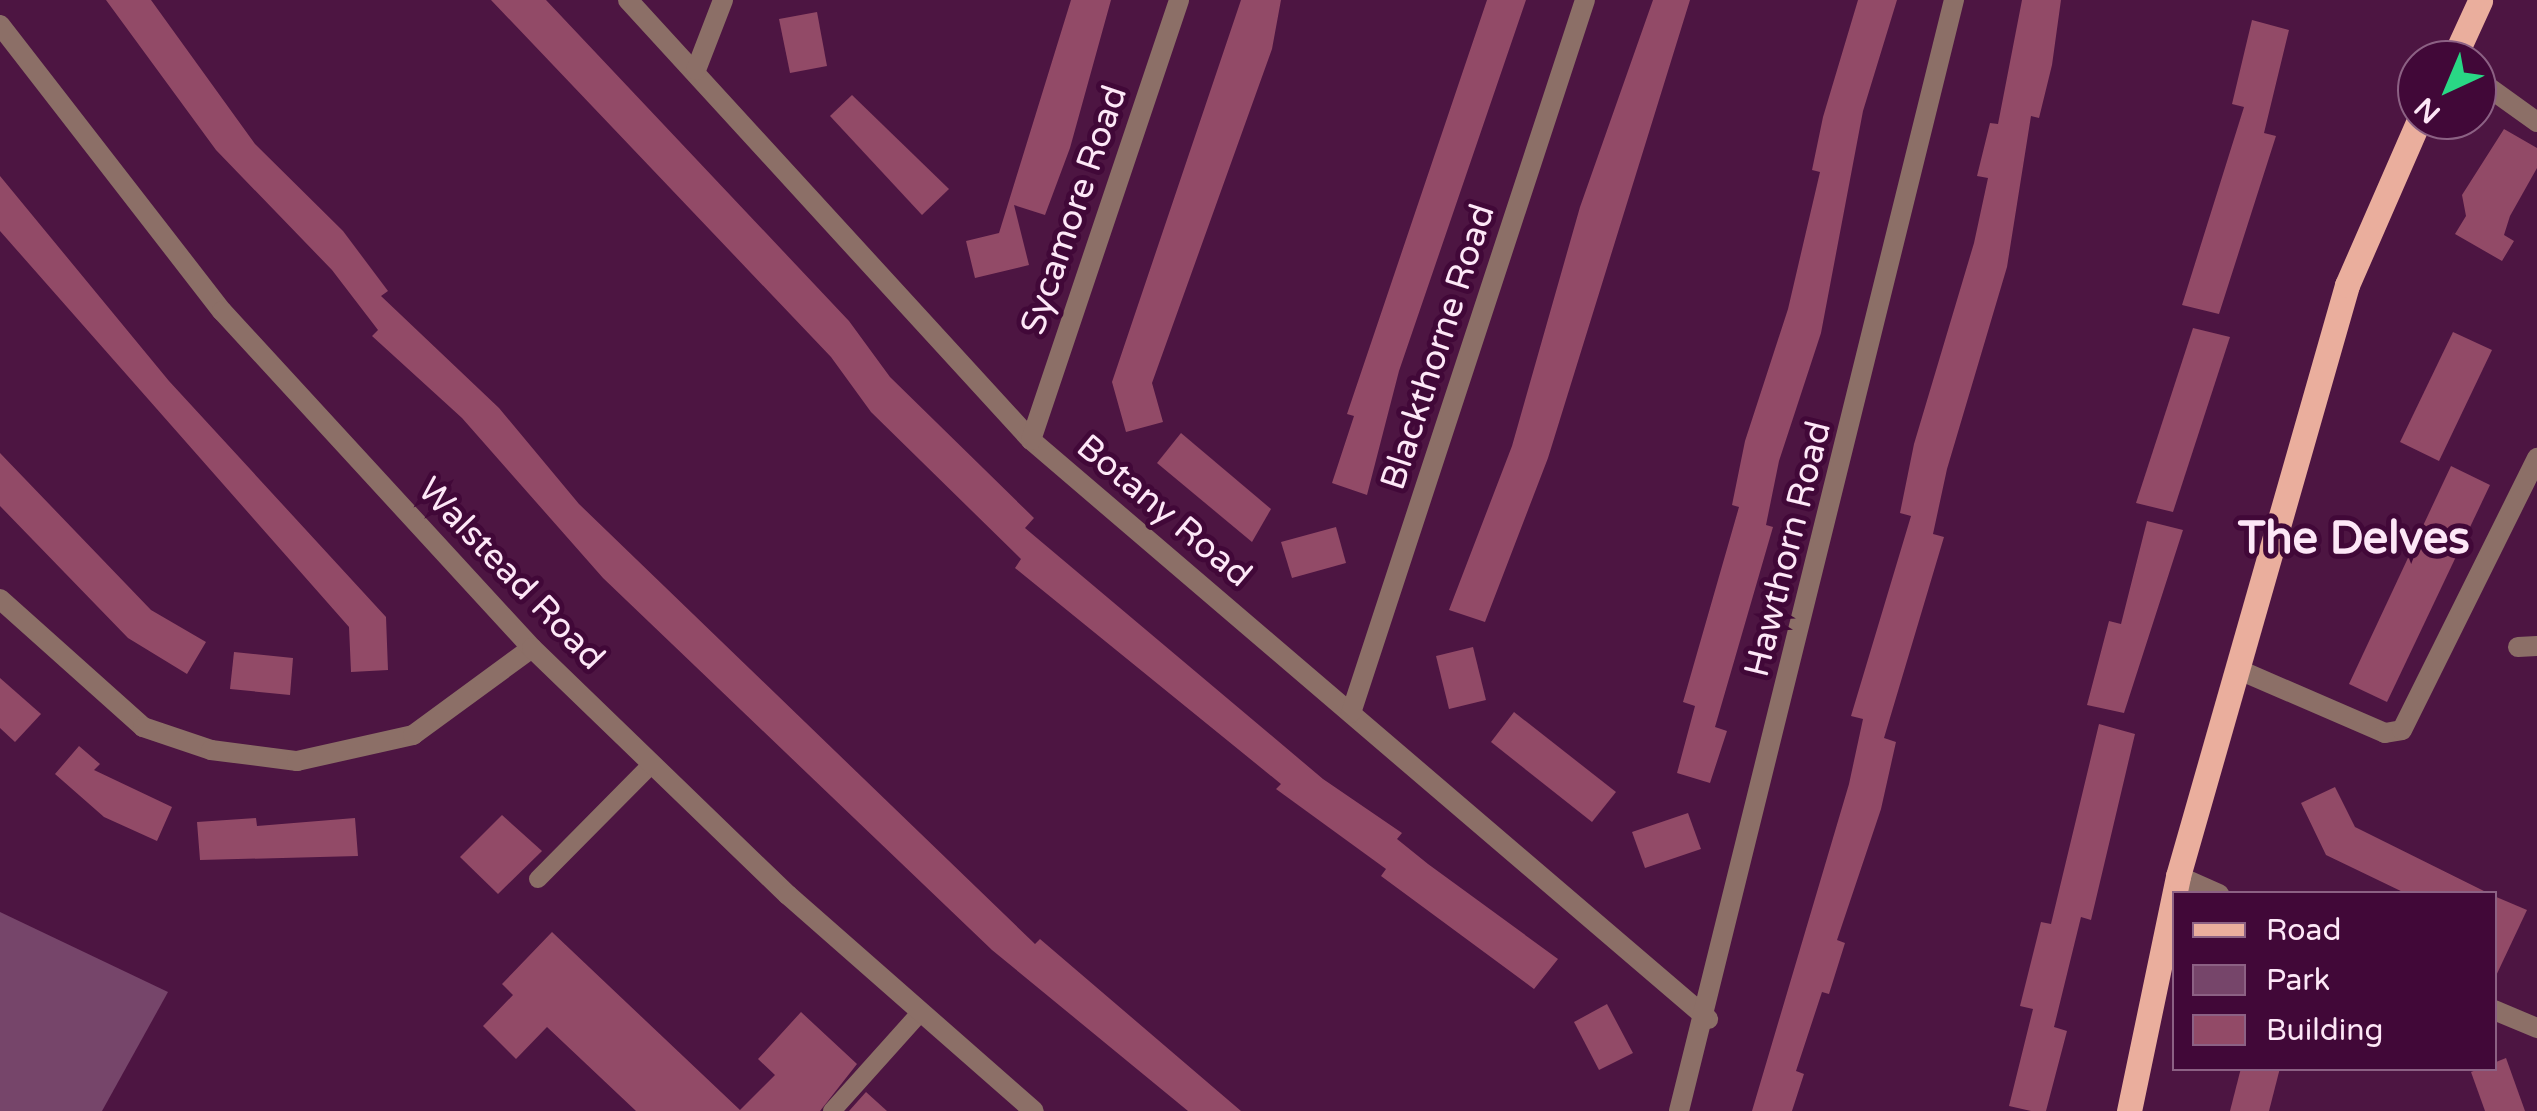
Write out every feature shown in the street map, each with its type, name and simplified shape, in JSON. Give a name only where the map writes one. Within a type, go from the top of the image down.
[{"type":"main road","points":[[2462,40],[2479,1],[2498,0]]},
{"type":"main road","points":[[2175,891],[2347,285],[2410,140]]},
{"type":"main road","points":[[2130,1111],[2172,905]]},
{"type":"street","name":"Botany Road","points":[[628,0],[1031,440],[1708,1020]]},
{"type":"street","points":[[696,70],[723,0]]},
{"type":"street","name":"Sycamore Road","points":[[1031,440],[1178,0]]},
{"type":"street","name":"Blackthorne Road","points":[[1352,714],[1586,0]]},
{"type":"street","name":"Hawthorn Road","points":[[1679,1111],[1708,1020],[1954,0]]},
{"type":"street","name":"Walstead Road","points":[[0,25],[222,311],[532,648],[920,1013],[1034,1111]]},
{"type":"street","points":[[2497,93],[2537,122]]},
{"type":"street","points":[[2237,669],[2385,733],[2402,730],[2537,458]]},
{"type":"street","points":[[0,599],[144,726],[211,750],[297,761],[413,735],[532,648]]},
{"type":"street","points":[[2178,876],[2212,891]]},
{"type":"street","points":[[2497,1011],[2537,1028]]},
{"type":"lane","points":[[538,879],[652,764]]},
{"type":"lane","points":[[832,1111],[920,1013]]},
{"type":"green space","points":[[0,912],[168,992],[102,1111],[0,1111]]},
{"type":"building","points":[[106,0],[151,0],[255,144],[343,231],[388,291],[381,296],[499,408],[579,504],[1035,944],[1040,939],[1241,1111],[1188,1111],[992,950],[603,578],[462,418],[372,336],[378,330],[332,270],[216,150]]},
{"type":"building","points":[[491,0],[546,0],[849,321],[890,377],[1034,518],[1025,528],[1323,779],[1402,833],[1397,839],[1558,959],[1534,989],[1381,876],[1386,869],[1276,789],[1281,784],[1015,568],[1021,559],[871,412],[831,357]]},
{"type":"building","points":[[1071,0],[1111,0],[1070,148],[1045,215],[1014,205],[1029,265],[975,278],[966,241],[999,233]]},
{"type":"building","points":[[1241,0],[1281,0],[1272,49],[1152,383],[1163,422],[1126,432],[1112,382]]},
{"type":"building","points":[[1487,0],[1526,0],[1399,371],[1367,495],[1332,483],[1354,416],[1347,414]]},
{"type":"building","points":[[1653,0],[1690,0],[1548,458],[1485,622],[1449,610],[1512,446],[1580,207]]},
{"type":"building","points":[[1858,0],[1897,0],[1863,111],[1821,333],[1779,461],[1766,525],[1773,527],[1715,727],[1727,731],[1710,783],[1677,773],[1695,706],[1683,702],[1739,507],[1732,505],[1745,441],[1788,309],[1820,172],[1812,170],[1823,117]]},
{"type":"building","points":[[2022,0],[2061,0],[2052,65],[2039,118],[2031,116],[2007,267],[1947,469],[1933,534],[1944,537],[1884,738],[1896,742],[1881,809],[1837,940],[1845,943],[1829,994],[1822,992],[1796,1071],[1804,1074],[1792,1111],[1752,1111],[1849,784],[1863,719],[1851,716],[1911,516],[1900,513],[1914,444],[1974,243],[1988,178],[1977,176],[1990,123],[1998,124]]},
{"type":"building","points":[[817,12],[827,66],[790,73],[779,19]]},
{"type":"building","points":[[2252,20],[2289,30],[2264,133],[2276,136],[2219,314],[2182,305],[2244,107],[2232,104]]},
{"type":"building","points":[[852,95],[949,189],[922,215],[830,116]]},
{"type":"building","points":[[2504,129],[2537,148],[2537,168],[2510,216],[2504,235],[2514,241],[2502,261],[2455,234],[2466,216],[2462,195]]},
{"type":"building","points":[[0,176],[169,381],[386,617],[388,670],[351,672],[349,627],[0,231]]},
{"type":"building","points":[[2193,328],[2230,337],[2173,512],[2136,503]]},
{"type":"building","points":[[2453,332],[2492,350],[2439,461],[2400,442]]},
{"type":"building","points":[[1181,433],[1271,509],[1252,542],[1157,463]]},
{"type":"building","points":[[0,453],[151,610],[206,642],[187,674],[128,638],[0,506]]},
{"type":"building","points":[[2451,466],[2490,485],[2387,702],[2349,684]]},
{"type":"building","points":[[2147,521],[2183,530],[2124,713],[2087,705],[2109,621],[2121,624]]},
{"type":"building","points":[[1336,527],[1346,563],[1292,578],[1281,542]]},
{"type":"building","points":[[1473,647],[1486,700],[1449,709],[1436,656]]},
{"type":"building","points":[[234,652],[293,658],[290,695],[230,689]]},
{"type":"building","points":[[0,678],[41,714],[15,742],[0,728]]},
{"type":"building","points":[[1514,712],[1616,792],[1592,822],[1491,742]]},
{"type":"building","points":[[2099,724],[2135,734],[2091,920],[2081,917],[2054,1027],[2067,1031],[2046,1111],[2031,1111],[2009,1106],[2033,1009],[2020,1006],[2041,922],[2051,924]]},
{"type":"building","points":[[79,746],[100,764],[94,770],[172,807],[157,841],[104,817],[55,774]]},
{"type":"building","points":[[2335,787],[2355,827],[2484,891],[2401,891],[2326,855],[2301,803]]},
{"type":"building","points":[[1688,813],[1701,849],[1645,868],[1632,832]]},
{"type":"building","points":[[502,815],[542,851],[498,894],[460,857]]},
{"type":"building","points":[[256,818],[257,826],[355,818],[358,856],[200,860],[197,822]]},
{"type":"building","points":[[2497,897],[2527,910],[2497,974]]},
{"type":"building","points":[[552,932],[740,1110],[775,1075],[758,1059],[801,1012],[857,1064],[820,1111],[636,1111],[547,1027],[516,1059],[483,1026],[513,995],[502,984]]},
{"type":"building","points":[[1607,1004],[1633,1053],[1599,1070],[1574,1022]]},
{"type":"building","points":[[2506,1058],[2525,1111],[2485,1111],[2471,1072],[2497,1071],[2497,1062]]},
{"type":"building","points":[[2240,1071],[2279,1071],[2269,1111],[2230,1111]]},
{"type":"building","points":[[866,1092],[887,1111],[849,1111]]},
{"type":"district","name":"The Delves","points":[[2354,540]]}]
